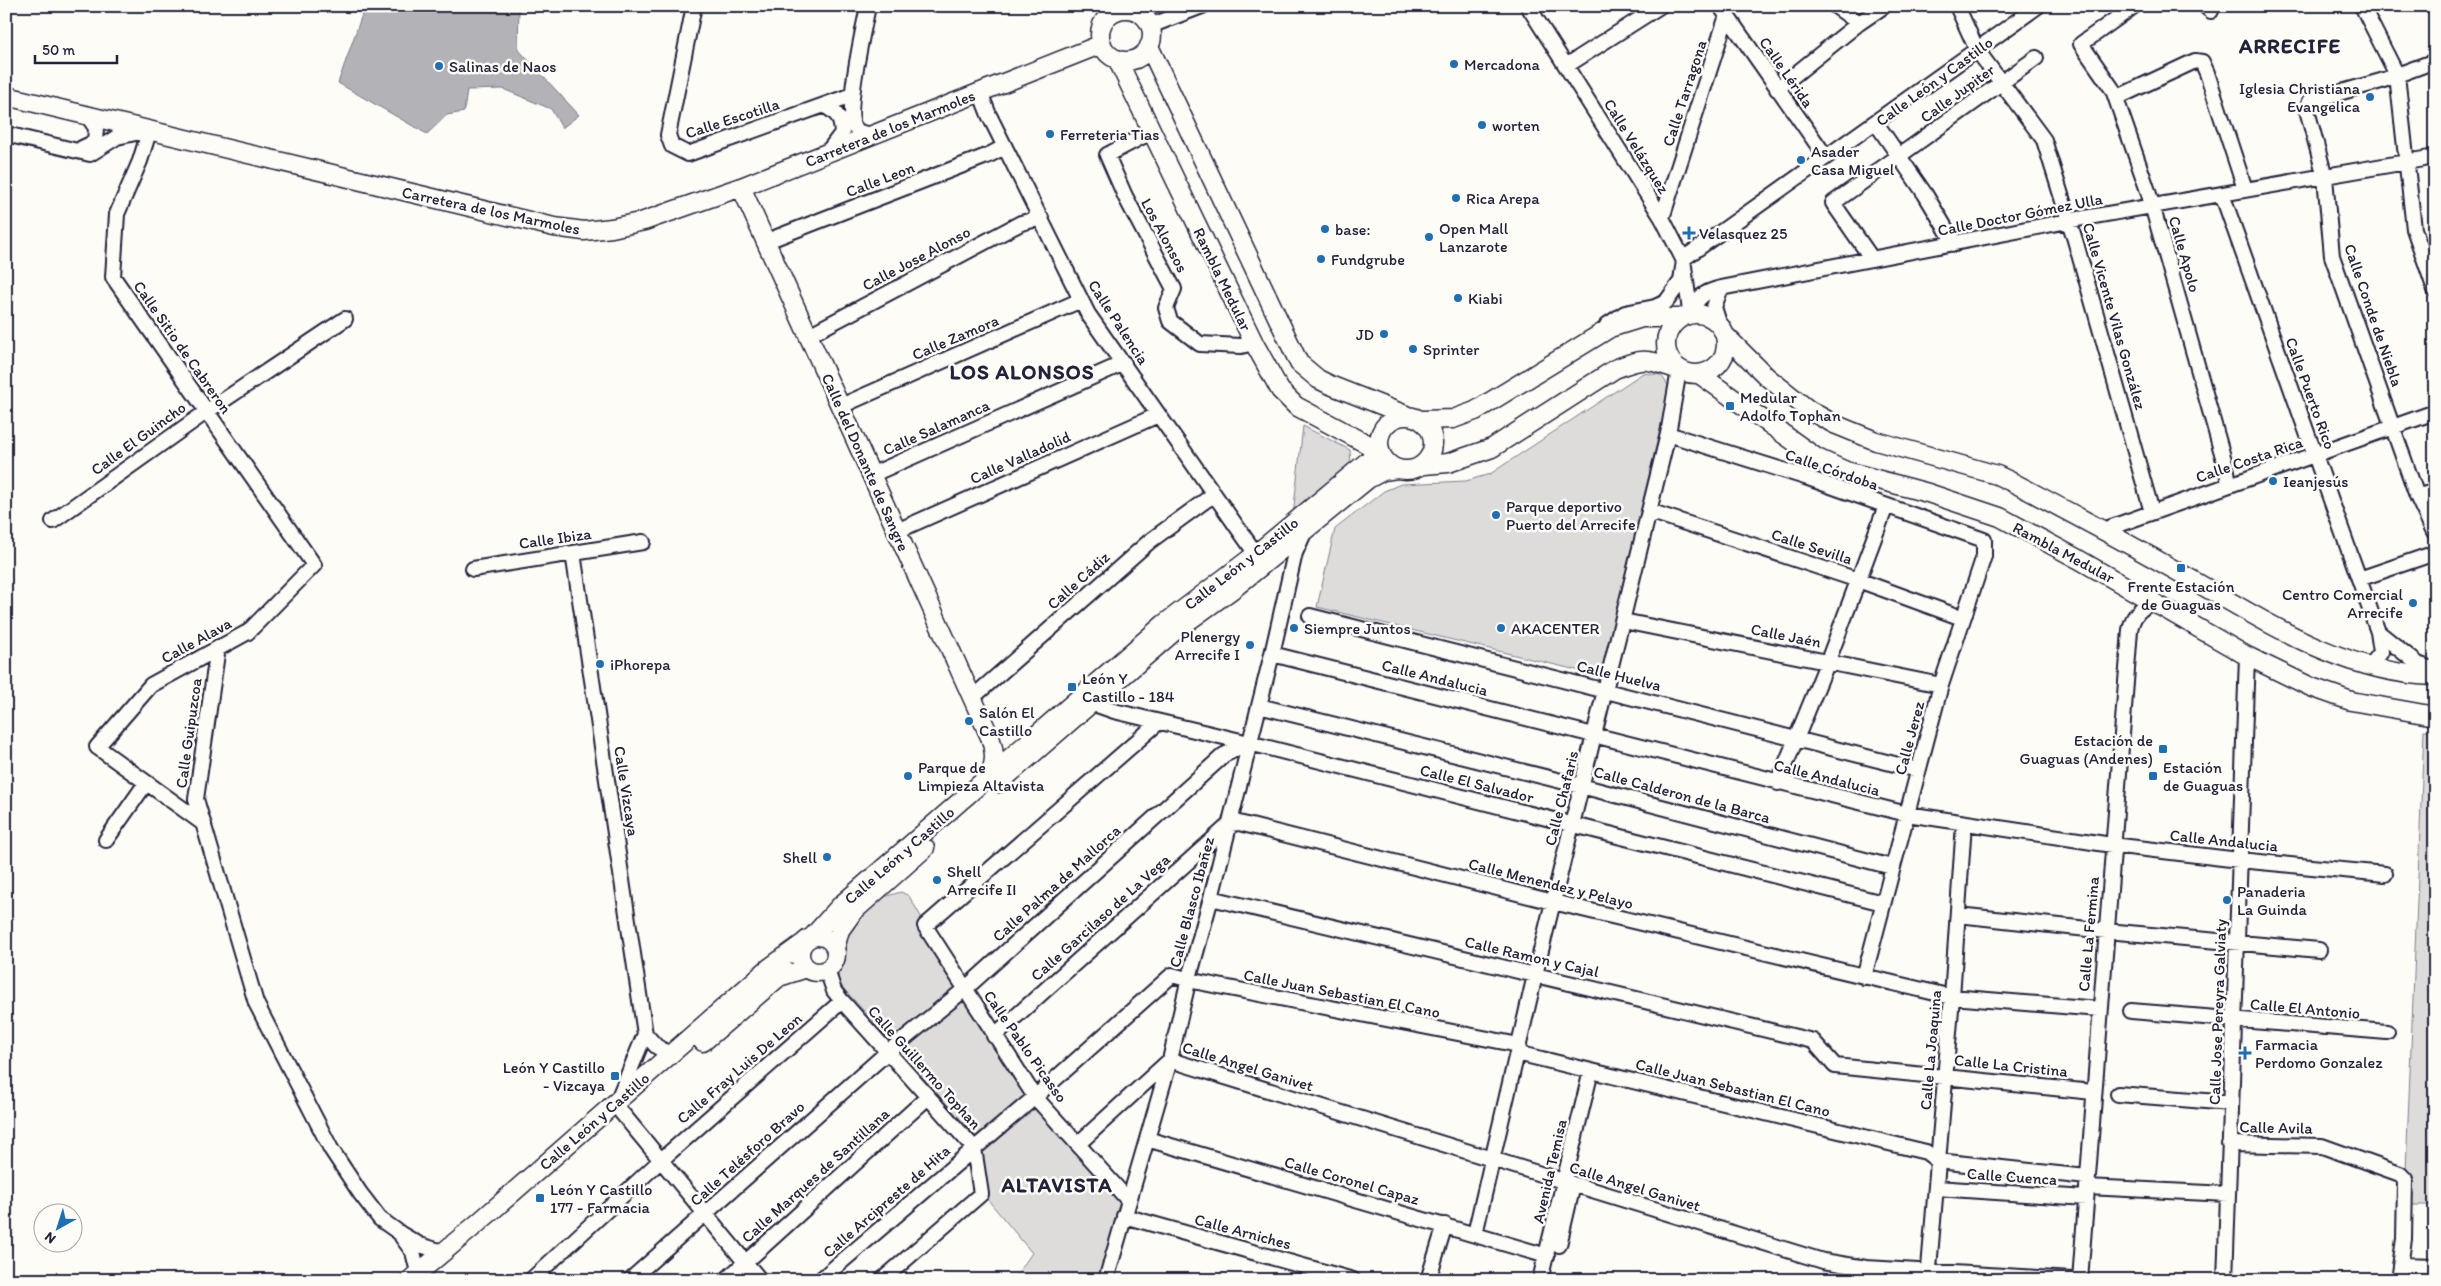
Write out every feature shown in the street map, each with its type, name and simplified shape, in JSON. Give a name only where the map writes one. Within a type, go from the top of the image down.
[{"type":"main road","points":[[1100,6],[1102,44],[1106,51],[1117,60],[1125,61],[1139,58],[1152,40],[1144,16],[1135,11],[1119,10],[1112,14],[1102,26]]},
{"type":"main road","name":"Carretera de los Marmoles","points":[[6,96],[544,224],[584,231],[612,228],[644,221],[742,187],[827,153],[848,137],[874,134],[1102,44]]},
{"type":"main road","name":"Rambla Medular","points":[[1149,46],[1299,363],[1318,379],[1414,418],[1453,419],[1475,411],[1610,328],[1642,318],[1685,316]]},
{"type":"main road","name":"Rambla Medular","points":[[1117,60],[1254,343],[1280,390],[1296,406],[1348,432],[1380,451]]},
{"type":"main road","name":"Calle del Donante de Sangre","points":[[742,187],[990,737],[995,752],[995,763],[989,776]]},
{"type":"main road","points":[[1679,370],[1670,360],[1666,344],[1671,327],[1685,316],[1707,316],[1767,377],[1809,410],[1834,424],[1876,441],[1997,475],[2103,530],[2299,638],[2370,667],[2418,676],[2435,676]]},
{"type":"main road","points":[[1424,465],[1434,447],[1431,432],[1414,418],[1392,420],[1381,431],[1380,451],[1384,459],[1397,469],[1406,471],[1424,465],[1448,463],[1492,448],[1615,369],[1631,362],[1644,359],[1679,370],[1699,374],[1708,372],[1721,361],[1725,352],[1722,331]]},
{"type":"main road","name":"Rambla Medular","points":[[1699,374],[1817,458],[1846,471],[1928,493],[2000,517],[2247,656],[2311,687],[2350,701],[2435,716]]},
{"type":"main road","points":[[1348,432],[1361,446],[1364,457],[1360,466]]},
{"type":"main road","name":"Calle León y Castillo","points":[[419,1277],[619,1106],[663,1051],[808,940],[841,905],[1164,624],[1256,554],[1380,451]]},
{"type":"main road","name":"Calle León y Castillo","points":[[836,945],[840,930],[853,912],[1176,630],[1234,589],[1368,479],[1383,471],[1397,469]]},
{"type":"main road","name":"Calle del Donante de Sangre","points":[[990,737],[1000,748],[1008,752],[1019,750]]},
{"type":"main road","points":[[827,938],[836,945],[836,958],[827,970],[814,972],[807,968],[800,959],[808,940],[827,938]]},
{"type":"main road","name":"Calle León y Castillo","points":[[419,1277],[443,1252],[619,1106],[779,978],[807,968]]},
{"type":"street","name":"Calle Escotilla","points":[[694,6],[668,135],[672,146],[688,154],[852,95]]},
{"type":"street","points":[[868,6],[852,95],[851,121],[856,130],[874,134]]},
{"type":"street","points":[[1144,16],[1202,6]]},
{"type":"street","name":"Calle Velázquez","points":[[1528,6],[1662,218],[1683,259],[1685,316]]},
{"type":"street","points":[[1566,66],[1660,6]]},
{"type":"street","points":[[1835,6],[1859,23]]},
{"type":"street","points":[[1777,89],[1859,23],[1884,6]]},
{"type":"street","name":"Calle Vicente Vilas González","points":[[1957,6],[1977,50],[2044,140],[2070,221],[2152,512]]},
{"type":"street","name":"Calle León y Castillo","points":[[1683,259],[2038,6]]},
{"type":"street","name":"Calle Apolo","points":[[2134,6],[2081,44],[2113,90],[2153,206],[2229,485]]},
{"type":"street","points":[[2362,6],[2397,75],[2414,229],[2435,290]]},
{"type":"street","name":"Calle Lérida","points":[[1726,9],[1777,89],[1826,157]]},
{"type":"street","name":"Calle Tarragona","points":[[1662,218],[1726,9]]},
{"type":"street","name":"Calle Jupiter","points":[[1872,259],[1833,203],[2036,58]]},
{"type":"street","points":[[2116,98],[2195,61],[2202,62],[2244,189]]},
{"type":"street","points":[[2397,75],[2435,61]]},
{"type":"street","name":"Calle Conde de Niebla","points":[[2397,75],[2310,101],[2307,110],[2325,177],[2332,256],[2417,496],[2434,532]]},
{"type":"street","name":"Calle Palencia","points":[[980,92],[1004,146],[1088,314],[1256,554]]},
{"type":"street","points":[[825,106],[836,111],[848,137]]},
{"type":"street","points":[[74,150],[86,148],[95,142],[96,128],[87,116]]},
{"type":"street","points":[[1876,123],[1935,210],[1954,244]]},
{"type":"street","points":[[6,134],[90,154],[117,137],[139,131],[156,131]]},
{"type":"street","name":"Calle Sitio de Cabreron","points":[[156,131],[148,135],[140,161],[117,214],[113,277],[314,565]]},
{"type":"street","name":"Los Alonsos","points":[[1151,132],[1107,155],[1125,196],[1174,289],[1166,308],[1170,321],[1200,344],[1241,346],[1254,343]]},
{"type":"street","name":"Calle Leon","points":[[767,241],[989,155],[1004,146]]},
{"type":"street","name":"Calle Doctor Gómez Ulla","points":[[1685,316],[1696,300],[1706,292],[1721,288],[2244,189],[2325,177],[2435,157]]},
{"type":"street","name":"Calle Puerto Rico","points":[[2222,194],[2378,632],[2381,652],[2370,667]]},
{"type":"street","name":"Calle Jose Alonso","points":[[809,335],[1020,223],[1041,218]]},
{"type":"street","points":[[1593,338],[1624,313],[1655,307],[1666,302],[1680,281],[1683,259]]},
{"type":"street","points":[[1721,288],[1714,307],[1722,331]]},
{"type":"street","name":"Calle Zamora","points":[[841,406],[1082,300]]},
{"type":"street","name":"Calle El Guincho","points":[[53,521],[206,412],[345,319]]},
{"type":"street","name":"Calle Salamanca","points":[[871,474],[1124,363]]},
{"type":"street","name":"Calle Chafaris","points":[[1475,1234],[1571,825],[1624,621],[1668,434],[1679,370]]},
{"type":"street","name":"Calle Costa Rica","points":[[2103,530],[2435,412]]},
{"type":"street","name":"Calle Valladolid","points":[[897,531],[1158,415]]},
{"type":"street","name":"Calle Córdoba","points":[[1668,434],[1984,540]]},
{"type":"street","points":[[2417,496],[2435,492]]},
{"type":"street","name":"Calle Cádiz","points":[[972,698],[1150,541],[1213,495]]},
{"type":"street","points":[[1778,782],[1828,661],[1886,506]]},
{"type":"street","name":"Calle Sevilla","points":[[1649,511],[1858,580],[1962,618]]},
{"type":"street","name":"Calle Blasco Ibañez","points":[[1106,1280],[1170,1060],[1189,978],[1230,824],[1272,654],[1294,553],[1304,532]]},
{"type":"street","points":[[2359,579],[2434,552],[2431,544],[2434,532]]},
{"type":"street","name":"Calle Jerez","points":[[1864,976],[1941,685],[1984,556],[1984,540]]},
{"type":"street","name":"Calle Ibiza","points":[[472,569],[643,542]]},
{"type":"street","name":"Calle Vizcaya","points":[[573,553],[645,1034]]},
{"type":"street","name":"Calle Alava","points":[[146,783],[97,747],[151,685],[248,632],[314,565]]},
{"type":"street","name":"Calle La Fermina","points":[[2080,1280],[2099,1009],[2130,630],[2132,619],[2136,613],[2154,602]]},
{"type":"street","name":"Calle Huelva","points":[[1310,616],[1605,689],[1918,770]]},
{"type":"street","name":"Calle Jaén","points":[[1624,621],[1941,685]]},
{"type":"street","points":[[2378,632],[2418,664],[2435,670]]},
{"type":"street","name":"Calle Guipuzcoa","points":[[218,647],[196,799],[256,1003],[331,1149],[380,1219],[420,1245],[443,1252]]},
{"type":"street","name":"Calle Andalucia","points":[[1272,654],[1907,814],[2112,845],[2239,860],[2385,874]]},
{"type":"street","name":"Calle Jose Pereyra Galviaty","points":[[2225,1280],[2247,656]]},
{"type":"street","name":"Calle El Salvador","points":[[1091,703],[1159,722],[1883,903]]},
{"type":"street","name":"Calle Calderon de la Barca","points":[[1259,706],[1581,786],[1892,867]]},
{"type":"street","name":"Calle Pablo Picasso","points":[[1129,1201],[1035,1097],[924,926],[1159,722]]},
{"type":"street","name":"Calle Palma de Mallorca","points":[[888,1052],[965,989],[1224,755],[1249,743]]},
{"type":"street","points":[[106,840],[146,783],[204,824]]},
{"type":"street","name":"Calle La Joaquina","points":[[1929,1275],[1946,1076],[1964,822]]},
{"type":"street","name":"Calle Menendez y Pelayo","points":[[1230,824],[1240,823],[1553,902],[1864,976]]},
{"type":"street","name":"Calle Garcilaso de La Vega","points":[[994,1036],[1230,824]]},
{"type":"street","name":"Calle Ramon y Cajal","points":[[1211,898],[1813,1041],[1835,1066]]},
{"type":"street","points":[[1958,914],[2106,931],[2319,950]]},
{"type":"street","name":"Calle Guillermo Tophan","points":[[827,970],[834,991],[842,1001],[974,1148],[981,1194],[882,1280]]},
{"type":"street","name":"Calle Arcipreste de Hita","points":[[820,1280],[1035,1097],[1172,975],[1189,978]]},
{"type":"street","points":[[1864,976],[1952,998],[2099,1009]]},
{"type":"street","name":"Calle Juan Sebastian El Cano","points":[[1189,978],[1198,982],[1518,1049],[1591,1071],[1926,1152],[1938,1161]]},
{"type":"street","name":"Calle Fray Luis De Leon","points":[[531,1280],[660,1161],[842,1001]]},
{"type":"street","name":"Calle El Antonio","points":[[2131,1010],[2387,1032]]},
{"type":"street","points":[[663,1051],[645,1034],[619,1106],[660,1161],[760,1280]]},
{"type":"street","points":[[636,1056],[663,1051]]},
{"type":"street","name":"Calle Telésforo Bravo","points":[[630,1280],[888,1052]]},
{"type":"street","points":[[1078,1144],[1170,1060]]},
{"type":"street","name":"Calle Angel Ganivet","points":[[1170,1060],[1823,1261],[1929,1275],[2072,1280]]},
{"type":"street","name":"Calle La Cristina","points":[[1835,1066],[2093,1092]]},
{"type":"street","name":"Avenida Temisa","points":[[1550,1280],[1591,1071]]},
{"type":"street","points":[[2118,1094],[2230,1103]]},
{"type":"street","name":"Calle Marques de Santillana","points":[[726,1280],[928,1096]]},
{"type":"street","name":"Calle Coronel Capaz","points":[[1147,1139],[1547,1256]]},
{"type":"street","name":"Calle Avila","points":[[2229,1144],[2322,1146],[2400,1174],[2405,1179],[2402,1265]]},
{"type":"street","name":"Calle Cuenca","points":[[1938,1161],[2087,1188]]},
{"type":"street","name":"Avenida Temisa","points":[[1540,1280],[1568,1183]]},
{"type":"street","name":"Calle Cuenca","points":[[1936,1188],[2087,1188],[2228,1194]]},
{"type":"street","name":"Calle Arniches","points":[[1124,1216],[1353,1280]]},
{"type":"street","points":[[1428,1280],[1445,1225]]},
{"type":"street","points":[[401,1234],[413,1252],[419,1277]]},
{"type":"street","points":[[2398,1280],[2402,1265],[2435,1266]]},
{"type":"shaded area","name":"Salinas de Naos","points":[[365,6],[519,6],[518,49],[579,115],[562,128],[551,109],[503,89],[467,90],[464,112],[447,115],[427,134],[338,83]]},
{"type":"shaded area","name":"Parque deportivo Puerto del Arrecife","points":[[1643,373],[1661,375],[1670,388],[1601,676],[1317,607],[1335,529],[1384,491],[1401,484],[1466,481],[1490,474]]},
{"type":"shaded area","points":[[1303,426],[1350,450],[1351,466],[1293,515]]},
{"type":"shaded area","points":[[2424,730],[2435,730],[2435,1205],[2410,1205],[2411,1176],[2406,1170]]},
{"type":"shaded area","points":[[901,892],[909,896],[923,920],[917,926],[957,987],[891,1041],[839,983],[838,975],[845,960],[847,931],[877,899]]},
{"type":"shaded area","points":[[966,998],[1029,1095],[978,1139],[899,1051]]},
{"type":"shaded area","points":[[1035,1102],[1121,1200],[1098,1280],[1013,1280],[1032,1253],[988,1200],[989,1194],[980,1151]]},
{"type":"place","name":"Mercadona","points":[[1454,64]]},
{"type":"place","name":"Salinas de Naos","points":[[439,66]]},
{"type":"place","name":"Iglesia Christiana Evangelica","points":[[2370,97]]},
{"type":"place","name":"worten","points":[[1482,125]]},
{"type":"place","name":"Ferreteria Tias","points":[[1050,134]]},
{"type":"place","name":"Asader Casa Miguel","points":[[1801,160]]},
{"type":"place","name":"Rica Arepa","points":[[1456,198]]},
{"type":"place","name":"base:","points":[[1325,229]]},
{"type":"place","name":"Velasquez 25","points":[[1689,233]]},
{"type":"place","name":"Open Mall Lanzarote","points":[[1429,237]]},
{"type":"place","name":"Fundgrube","points":[[1321,259]]},
{"type":"place","name":"Kiabi","points":[[1458,298]]},
{"type":"place","name":"JD","points":[[1384,334]]},
{"type":"place","name":"Sprinter","points":[[1413,349]]},
{"type":"place","name":"Medular Adolfo Tophan","points":[[1730,406]]},
{"type":"place","name":"Ieanjesús","points":[[2273,481]]},
{"type":"place","name":"Parque deportivo Puerto del Arrecife","points":[[1496,515]]},
{"type":"place","name":"Frente Estación de Guaguas","points":[[2181,568]]},
{"type":"place","name":"Centro Comercial Arrecife","points":[[2413,603]]},
{"type":"place","name":"Siempre Juntos","points":[[1294,628]]},
{"type":"place","name":"AKACENTER","points":[[1501,628]]},
{"type":"place","name":"Plenergy Arrecife I","points":[[1250,645]]},
{"type":"place","name":"iPhorepa","points":[[600,664]]},
{"type":"place","name":"León Y Castillo - 184","points":[[1072,687]]},
{"type":"place","name":"Salón El Castillo","points":[[969,721]]},
{"type":"place","name":"Estación de Guaguas (Andenes)","points":[[2163,749]]},
{"type":"place","name":"Parque de Limpieza Altavista","points":[[908,776]]},
{"type":"place","name":"Estación de Guaguas","points":[[2153,776]]},
{"type":"place","name":"Shell","points":[[827,857]]},
{"type":"place","name":"Shell Arrecife II","points":[[937,880]]},
{"type":"place","name":"Panaderia La Guinda","points":[[2227,900]]},
{"type":"place","name":"Farmacia Perdomo Gonzalez","points":[[2245,1053]]},
{"type":"place","name":"León Y Castillo - Vizcaya","points":[[615,1076]]},
{"type":"place","name":"León Y Castillo 177 - Farmacia","points":[[540,1198]]},
{"type":"district","name":"ARRECIFE","points":[[2290,46]]},
{"type":"district","name":"LOS ALONSOS","points":[[1022,372]]},
{"type":"district","name":"ALTAVISTA","points":[[1057,1185]]}]
